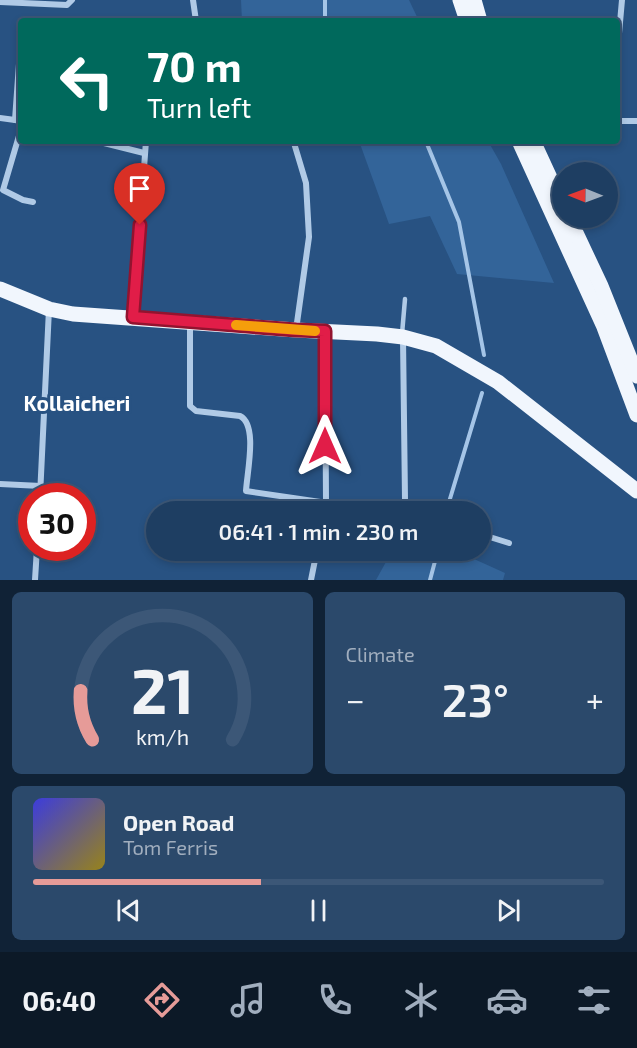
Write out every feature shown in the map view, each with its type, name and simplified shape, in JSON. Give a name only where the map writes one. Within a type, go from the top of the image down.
[{"type":"main road","points":[[460,0],[466,18]]},
{"type":"main road","points":[[474,0],[479,18]]},
{"type":"main road","points":[[520,144],[604,327],[637,415]]},
{"type":"main road","points":[[534,144],[552,182]]},
{"type":"main road","points":[[574,228],[601,286],[637,376]]},
{"type":"main road","points":[[0,289],[49,309],[73,314],[403,336],[436,346],[498,382],[637,491]]},
{"type":"street","points":[[0,2],[67,5],[72,0]]},
{"type":"street","points":[[193,0],[196,18]]},
{"type":"street","points":[[620,22],[622,0]]},
{"type":"street","points":[[0,118],[18,120]]},
{"type":"street","points":[[620,121],[637,121]]},
{"type":"street","points":[[18,139],[3,190],[33,202]]},
{"type":"street","points":[[108,144],[144,153]]},
{"type":"street","points":[[133,317],[146,144]]},
{"type":"street","points":[[295,144],[306,183],[309,237],[296,330]]},
{"type":"street","points":[[41,483],[49,309]]},
{"type":"street","points":[[190,322],[190,406],[196,411],[240,416],[246,419],[251,429],[246,491],[319,501]]},
{"type":"street","points":[[325,331],[326,501]]},
{"type":"street","points":[[403,336],[405,501]]},
{"type":"street","points":[[0,484],[18,485]]},
{"type":"street","points":[[491,537],[509,543]]},
{"type":"street","points":[[34,580],[36,561]]},
{"type":"street","points":[[311,580],[315,561]]},
{"type":"lane","points":[[403,336],[405,299]]},
{"type":"shaded area","points":[[241,0],[409,0],[418,18],[242,18]]},
{"type":"shaded area","points":[[360,144],[490,144],[501,164],[554,283],[457,274],[430,216],[389,224]]},
{"type":"shaded area","points":[[386,561],[478,561],[505,573],[503,580],[376,580]]},
{"type":"waterway","points":[[325,0],[325,18]]},
{"type":"waterway","points":[[427,144],[459,222],[484,355]]},
{"type":"waterway","points":[[449,501],[482,393]]},
{"type":"waterway","points":[[430,580],[435,561]]},
{"type":"slow traffic","points":[[236,325],[315,331]]},
{"type":"district","name":"Kollaicheri","points":[[77,402]]},
{"type":"route","points":[[140,225],[133,317],[325,331],[325,446]]}]
